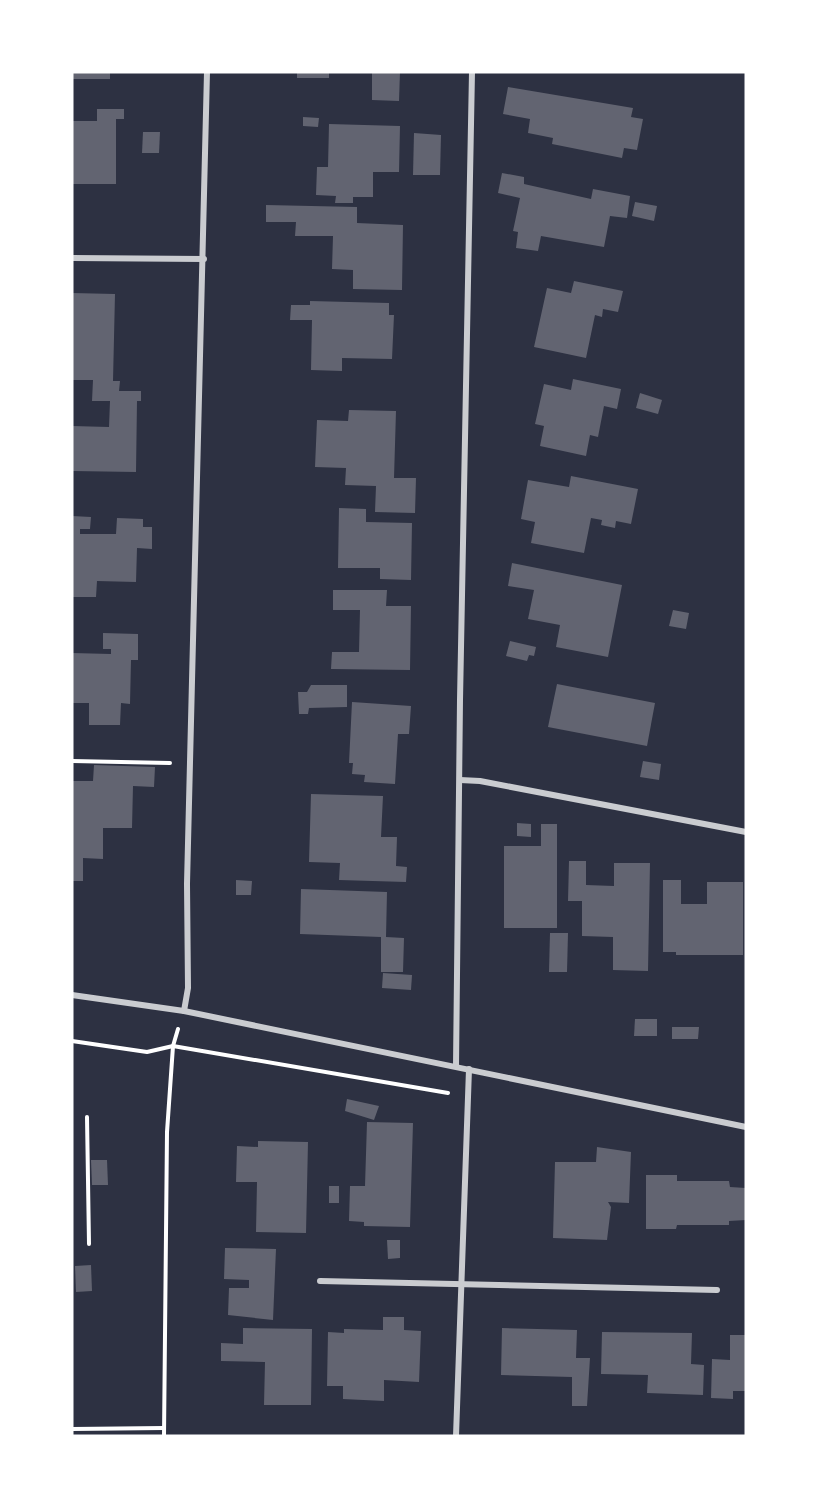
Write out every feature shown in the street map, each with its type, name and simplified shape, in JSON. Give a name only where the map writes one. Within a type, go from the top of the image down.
[{"type":"street","points":[[184,1011],[188,988],[190,763],[207,72]]},
{"type":"street","points":[[456,1066],[472,72]]},
{"type":"street","points":[[72,258],[204,259]]},
{"type":"street","points":[[460,780],[480,781],[746,832]]},
{"type":"street","points":[[72,994],[184,1011],[746,1126]]},
{"type":"street","points":[[456,1436],[469,1069]]},
{"type":"street","points":[[320,1281],[717,1290]]},
{"type":"path","points":[[72,761],[190,763]]},
{"type":"path","points":[[164,1436],[167,1132],[173,1046],[184,1011]]},
{"type":"path","points":[[72,1041],[147,1052],[173,1046],[467,1096]]},
{"type":"path","points":[[87,1117],[88,1244]]},
{"type":"path","points":[[72,1429],[164,1428]]},
{"type":"building","points":[[72,72],[110,72],[110,79],[72,79]]},
{"type":"building","points":[[297,72],[329,72],[329,78],[297,78]]},
{"type":"building","points":[[372,72],[400,72],[399,101],[372,100]]},
{"type":"building","points":[[508,87],[633,108],[631,117],[643,119],[637,150],[624,148],[622,158],[552,144],[553,138],[528,133],[530,119],[503,114]]},
{"type":"building","points":[[97,109],[124,109],[124,119],[116,119],[116,184],[72,184],[72,121],[97,121]]},
{"type":"building","points":[[303,117],[319,118],[318,127],[303,126]]},
{"type":"building","points":[[329,124],[400,126],[399,172],[373,172],[373,197],[353,197],[353,203],[335,203],[336,196],[316,195],[317,167],[328,167]]},
{"type":"building","points":[[143,132],[160,132],[159,153],[142,153]]},
{"type":"building","points":[[414,133],[441,135],[440,175],[413,175]]},
{"type":"building","points":[[502,173],[524,177],[524,184],[591,199],[593,189],[630,196],[627,218],[610,216],[604,247],[541,236],[538,251],[516,248],[518,232],[513,231],[520,198],[498,193]]},
{"type":"building","points":[[635,202],[657,206],[654,221],[632,216]]},
{"type":"building","points":[[266,205],[357,207],[357,223],[403,225],[402,290],[353,289],[353,270],[332,269],[333,236],[295,236],[296,222],[266,222]]},
{"type":"building","points":[[574,281],[623,291],[618,312],[603,309],[602,317],[595,315],[586,358],[534,347],[547,288],[571,293]]},
{"type":"building","points":[[72,293],[115,294],[113,381],[120,381],[119,391],[141,391],[141,401],[137,401],[136,472],[72,471],[72,426],[109,427],[110,401],[92,401],[93,380],[72,380]]},
{"type":"building","points":[[310,301],[389,303],[389,315],[394,315],[392,359],[342,358],[342,371],[311,370],[312,320],[290,320],[291,305],[310,305]]},
{"type":"building","points":[[573,379],[621,389],[617,409],[604,406],[598,437],[590,435],[586,456],[540,446],[544,426],[535,424],[544,384],[571,390]]},
{"type":"building","points":[[640,393],[662,400],[658,414],[636,408]]},
{"type":"building","points":[[349,410],[396,411],[394,478],[416,478],[415,513],[375,512],[376,486],[345,485],[346,468],[315,467],[317,420],[348,421]]},
{"type":"building","points":[[571,476],[638,489],[631,524],[616,521],[615,528],[601,525],[602,520],[591,518],[584,553],[531,543],[535,522],[521,519],[528,480],[569,487]]},
{"type":"building","points":[[339,508],[366,509],[366,522],[412,523],[411,580],[380,579],[380,568],[338,568]]},
{"type":"building","points":[[72,516],[91,517],[90,529],[80,529],[80,534],[116,534],[117,518],[143,519],[143,527],[152,527],[152,549],[137,548],[136,582],[97,581],[96,597],[72,597]]},
{"type":"building","points":[[512,563],[622,585],[608,657],[556,647],[560,625],[528,619],[534,590],[508,586]]},
{"type":"building","points":[[333,590],[387,590],[386,606],[411,606],[410,670],[331,669],[332,652],[359,652],[360,610],[333,610]]},
{"type":"building","points":[[673,610],[689,613],[686,629],[669,626]]},
{"type":"building","points":[[103,633],[138,634],[138,660],[131,660],[130,704],[121,703],[120,725],[89,725],[89,703],[72,703],[72,653],[111,654],[111,649],[103,649]]},
{"type":"building","points":[[510,641],[536,647],[534,656],[529,655],[527,661],[506,656]]},
{"type":"building","points":[[557,684],[655,703],[647,746],[548,727]]},
{"type":"building","points":[[311,685],[347,685],[347,707],[309,708],[308,714],[299,714],[298,692],[307,692]]},
{"type":"building","points":[[352,702],[411,706],[409,734],[398,734],[395,784],[364,782],[365,775],[352,774],[353,763],[349,763]]},
{"type":"building","points":[[643,761],[661,764],[659,780],[640,777]]},
{"type":"building","points":[[94,765],[155,767],[154,787],[133,786],[132,828],[103,828],[103,859],[83,858],[83,881],[72,881],[72,781],[93,781]]},
{"type":"building","points":[[311,794],[383,796],[381,837],[397,837],[396,866],[407,867],[406,882],[339,880],[340,863],[309,862]]},
{"type":"building","points":[[517,823],[531,824],[531,837],[517,836]]},
{"type":"building","points":[[541,824],[557,824],[557,928],[504,928],[504,846],[541,846]]},
{"type":"building","points":[[569,861],[586,861],[586,885],[614,886],[614,863],[650,863],[648,971],[613,970],[613,937],[582,936],[582,901],[568,901]]},
{"type":"building","points":[[236,880],[252,881],[251,895],[236,895]]},
{"type":"building","points":[[663,880],[681,880],[681,904],[707,904],[707,882],[743,882],[743,955],[676,955],[676,952],[663,952]]},
{"type":"building","points":[[301,889],[387,892],[386,937],[404,938],[403,972],[381,972],[381,937],[300,934]]},
{"type":"building","points":[[550,933],[568,933],[567,972],[549,972]]},
{"type":"building","points":[[383,973],[412,975],[411,990],[382,988]]},
{"type":"building","points":[[635,1019],[657,1019],[657,1036],[634,1036]]},
{"type":"building","points":[[672,1027],[699,1027],[698,1039],[672,1039]]},
{"type":"building","points":[[347,1099],[379,1106],[374,1120],[345,1111]]},
{"type":"building","points":[[367,1122],[413,1123],[410,1227],[364,1226],[364,1222],[349,1221],[350,1186],[365,1186]]},
{"type":"building","points":[[258,1141],[308,1142],[306,1233],[256,1232],[257,1182],[236,1182],[237,1146],[258,1147]]},
{"type":"building","points":[[597,1147],[631,1152],[629,1203],[608,1202],[611,1207],[607,1240],[553,1238],[555,1162],[596,1162]]},
{"type":"building","points":[[91,1160],[107,1160],[108,1185],[92,1185]]},
{"type":"building","points":[[646,1175],[677,1175],[677,1181],[729,1181],[730,1187],[746,1188],[746,1220],[729,1221],[729,1225],[677,1225],[676,1229],[646,1229]]},
{"type":"building","points":[[329,1186],[339,1186],[339,1203],[329,1203]]},
{"type":"building","points":[[387,1240],[400,1240],[400,1258],[388,1259]]},
{"type":"building","points":[[225,1248],[276,1249],[273,1320],[228,1315],[229,1288],[249,1288],[249,1280],[224,1279]]},
{"type":"building","points":[[91,1265],[92,1291],[76,1292],[75,1266]]},
{"type":"building","points":[[383,1317],[404,1317],[404,1330],[421,1331],[419,1382],[384,1380],[384,1401],[343,1399],[343,1386],[327,1386],[328,1332],[344,1333],[344,1329],[383,1330]]},
{"type":"building","points":[[243,1328],[312,1329],[311,1405],[264,1405],[265,1362],[221,1361],[221,1343],[243,1344]]},
{"type":"building","points":[[502,1328],[577,1330],[576,1358],[590,1358],[587,1406],[572,1406],[572,1377],[501,1375]]},
{"type":"building","points":[[602,1332],[692,1333],[691,1364],[704,1365],[703,1395],[647,1393],[648,1375],[601,1374]]},
{"type":"building","points":[[730,1335],[746,1335],[746,1391],[733,1391],[733,1399],[711,1398],[712,1359],[730,1360]]}]
